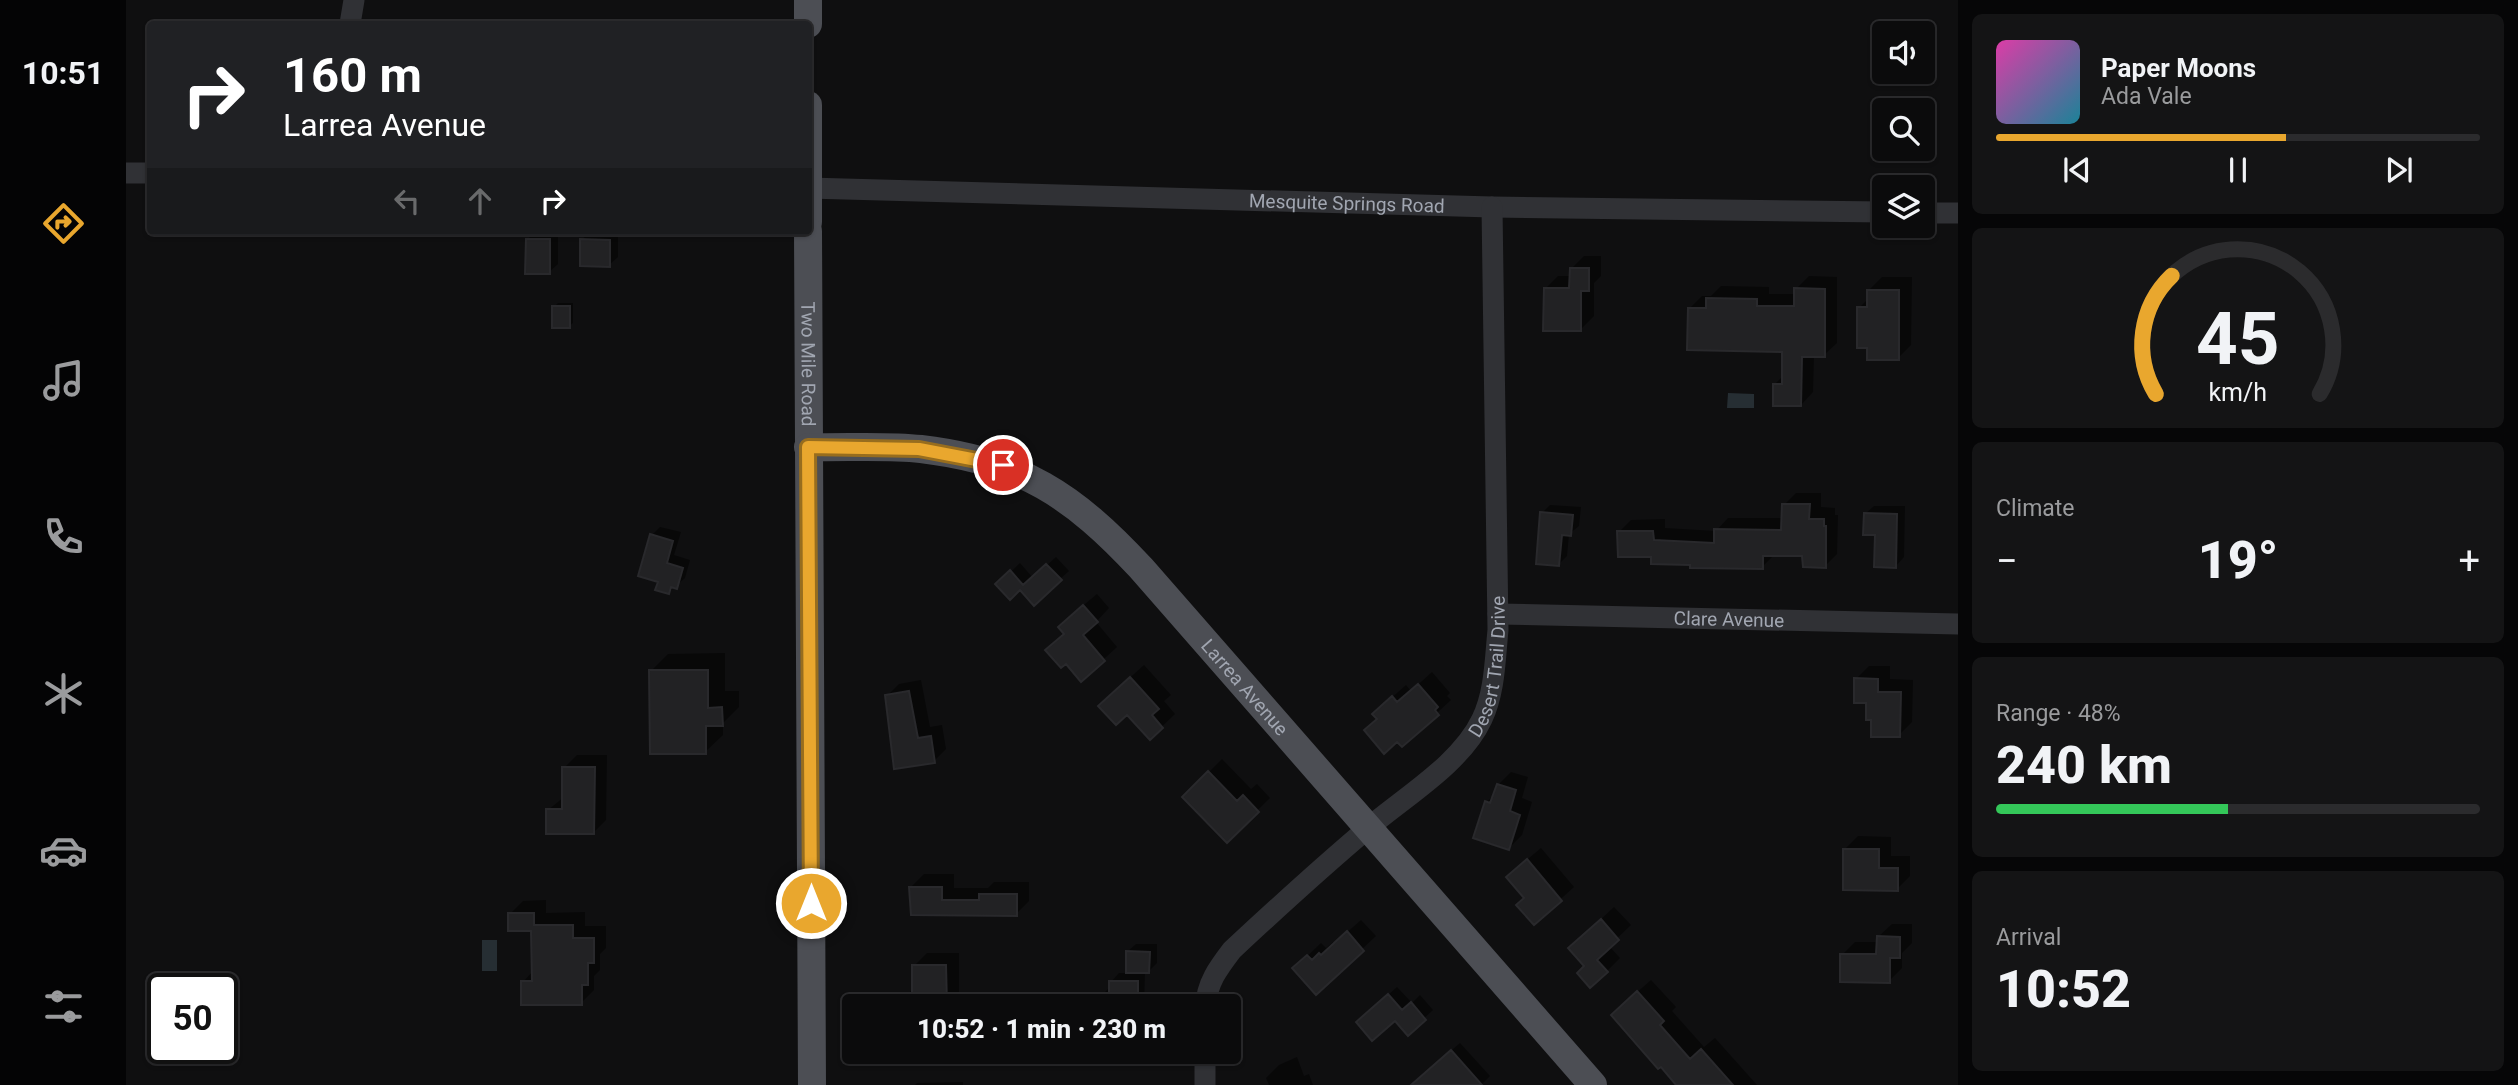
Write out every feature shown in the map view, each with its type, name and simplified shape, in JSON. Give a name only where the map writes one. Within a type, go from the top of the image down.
[{"type":"main road","points":[[808,0],[808,21]]},
{"type":"main road","name":"Two Mile Road","points":[[808,235],[812,1085]]},
{"type":"main road","name":"Larrea Avenue","points":[[808,447],[919,449],[1003,465],[1074,503],[1110,534],[1142,568],[1593,1085]]},
{"type":"street","points":[[350,21],[354,0]]},
{"type":"street","points":[[126,173],[147,173]]},
{"type":"street","name":"Mesquite Springs Road","points":[[812,188],[1492,207],[1872,212]]},
{"type":"street","name":"Desert Trail Drive","points":[[1207,994],[1215,973],[1232,950],[1368,828],[1449,761],[1468,741],[1482,719],[1495,667],[1498,614],[1492,207]]},
{"type":"street","points":[[1935,213],[1958,214]]},
{"type":"street","name":"Clare Avenue","points":[[1498,614],[1958,624]]},
{"type":"street","points":[[1205,1064],[1205,1085]]},
{"type":"shaded area","points":[[1728,393],[1754,394],[1754,408],[1727,408]]},
{"type":"shaded area","points":[[482,940],[497,940],[497,971],[482,971]]},
{"type":"building","points":[[526,239],[550,239],[550,274],[525,274]]},
{"type":"building","points":[[580,239],[610,240],[610,267],[580,266]]},
{"type":"building","points":[[1570,268],[1589,268],[1589,291],[1581,291],[1581,331],[1543,331],[1544,288],[1569,288]]},
{"type":"building","points":[[1794,288],[1825,289],[1825,357],[1802,357],[1801,406],[1773,406],[1773,384],[1782,384],[1782,352],[1687,350],[1688,308],[1706,308],[1706,298],[1757,299],[1757,306],[1794,306]]},
{"type":"building","points":[[1867,290],[1899,290],[1899,360],[1867,360],[1867,348],[1857,348],[1857,307],[1867,307]]},
{"type":"building","points":[[552,306],[570,306],[570,328],[552,328]]},
{"type":"building","points":[[1782,504],[1810,504],[1809,519],[1824,519],[1826,568],[1803,567],[1802,556],[1763,556],[1763,569],[1690,568],[1690,565],[1651,564],[1651,557],[1618,557],[1617,531],[1653,531],[1654,540],[1714,543],[1714,529],[1781,530]]},
{"type":"building","points":[[1540,512],[1573,515],[1571,536],[1562,535],[1559,566],[1536,564]]},
{"type":"building","points":[[1864,513],[1897,514],[1896,568],[1874,567],[1875,535],[1863,535]]},
{"type":"building","points":[[650,534],[673,541],[667,563],[683,568],[677,589],[671,587],[669,594],[655,590],[658,582],[638,576]]},
{"type":"building","points":[[1046,564],[1062,580],[1034,606],[1020,590],[1010,600],[995,584],[1010,570],[1023,585]]},
{"type":"building","points":[[1083,605],[1098,622],[1083,635],[1105,661],[1081,682],[1066,664],[1061,668],[1045,650],[1064,634],[1058,627]]},
{"type":"building","points":[[649,670],[708,670],[708,708],[722,707],[723,726],[706,726],[706,754],[650,754]]},
{"type":"building","points":[[1130,677],[1159,709],[1152,715],[1163,728],[1150,740],[1127,715],[1116,725],[1098,706]]},
{"type":"building","points":[[1854,678],[1878,679],[1878,692],[1901,692],[1900,737],[1871,737],[1871,720],[1866,720],[1866,703],[1854,703]]},
{"type":"building","points":[[1418,684],[1438,707],[1435,710],[1439,715],[1402,747],[1397,742],[1384,754],[1364,730],[1377,719],[1372,714],[1392,696],[1397,702]]},
{"type":"building","points":[[909,691],[918,738],[931,736],[935,763],[894,769],[885,695]]},
{"type":"building","points":[[562,767],[595,767],[594,834],[546,834],[546,809],[562,809]]},
{"type":"building","points":[[1208,771],[1237,801],[1243,795],[1259,812],[1227,843],[1182,797]]},
{"type":"building","points":[[1497,784],[1516,790],[1510,811],[1520,815],[1509,850],[1473,838],[1485,801],[1490,803]]},
{"type":"building","points":[[1843,849],[1879,849],[1879,868],[1898,868],[1898,891],[1843,890]]},
{"type":"building","points":[[1527,859],[1562,901],[1534,925],[1516,905],[1524,898],[1506,877]]},
{"type":"building","points":[[909,887],[942,887],[942,900],[979,900],[979,894],[1017,894],[1017,916],[911,915]]},
{"type":"building","points":[[508,913],[534,913],[534,925],[573,925],[573,938],[594,938],[594,963],[588,963],[588,985],[582,985],[582,1005],[521,1005],[521,981],[532,981],[531,931],[508,931]]},
{"type":"building","points":[[1601,919],[1619,940],[1597,960],[1608,972],[1590,988],[1577,973],[1584,966],[1568,948]]},
{"type":"building","points":[[1347,931],[1364,951],[1316,995],[1292,968],[1307,955],[1312,960],[1319,953],[1321,955]]},
{"type":"building","points":[[1877,936],[1900,937],[1900,958],[1890,958],[1890,983],[1840,982],[1840,954],[1876,954]]},
{"type":"building","points":[[1126,951],[1150,952],[1149,973],[1126,973]]},
{"type":"building","points":[[912,965],[946,965],[947,994],[912,994]]},
{"type":"building","points":[[1109,981],[1138,981],[1138,994],[1109,994]]},
{"type":"building","points":[[1637,991],[1664,1021],[1660,1025],[1690,1059],[1701,1049],[1733,1085],[1676,1085],[1661,1067],[1658,1069],[1611,1015]]},
{"type":"building","points":[[1388,994],[1402,1010],[1411,1002],[1426,1020],[1408,1036],[1395,1021],[1372,1041],[1356,1022]]},
{"type":"building","points":[[1451,1050],[1482,1085],[1411,1085]]},
{"type":"route","points":[[811,903],[808,447],[919,449],[1003,465]]}]
